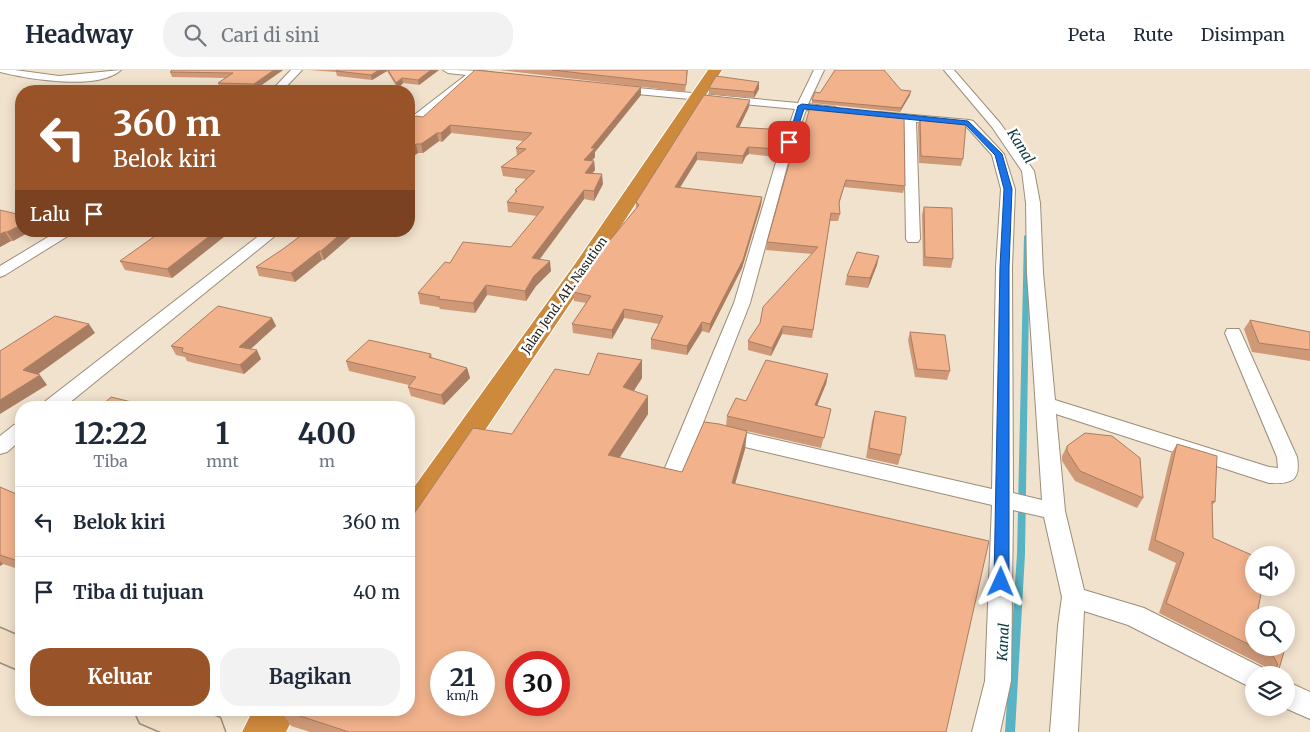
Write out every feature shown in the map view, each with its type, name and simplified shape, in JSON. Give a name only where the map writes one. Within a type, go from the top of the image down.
[{"type":"highway","name":"Jalan Jend. AH. Nasution","points":[[415,509],[583,268],[715,70]]},
{"type":"highway","points":[[262,732],[273,716]]},
{"type":"street","points":[[2,70],[50,79],[95,76],[116,70]]},
{"type":"street","points":[[282,85],[297,70]]},
{"type":"street","points":[[448,70],[476,71],[503,76]]},
{"type":"street","points":[[675,468],[693,428],[742,302],[783,159],[802,106],[820,70]]},
{"type":"street","points":[[949,70],[996,125],[1028,171],[1033,203],[1035,273],[1042,342],[1045,404],[1046,509],[1074,597],[1070,626],[1064,732]]},
{"type":"street","points":[[415,119],[476,71]]},
{"type":"street","points":[[608,88],[851,112]]},
{"type":"street","points":[[870,114],[968,123],[998,154],[1008,189],[1004,267],[1008,500],[998,681],[986,732]]},
{"type":"street","points":[[910,118],[913,239]]},
{"type":"street","points":[[0,272],[59,237]]},
{"type":"street","points":[[59,401],[266,237]]},
{"type":"street","points":[[1045,404],[1269,475],[1282,476],[1289,471],[1287,457],[1233,333]]},
{"type":"street","points":[[693,428],[1046,509]]},
{"type":"street","points":[[0,447],[15,435]]},
{"type":"street","points":[[1074,597],[1135,616],[1245,672]]},
{"type":"street","points":[[0,644],[15,651]]},
{"type":"street","points":[[1295,698],[1310,706]]},
{"type":"street","points":[[167,716],[206,732]]},
{"type":"building","points":[[172,70],[274,70],[254,84],[218,83],[233,73],[170,72]]},
{"type":"building","points":[[379,70],[371,75],[336,71]]},
{"type":"building","points":[[388,70],[431,70],[418,80],[402,78],[396,83]]},
{"type":"building","points":[[475,70],[641,87],[591,148],[595,148],[584,160],[594,161],[585,173],[602,174],[594,191],[584,190],[532,258],[550,261],[534,276],[525,291],[486,285],[473,303],[438,299],[440,297],[418,293],[445,262],[450,263],[463,242],[511,247],[544,207],[507,202],[517,191],[515,190],[535,171],[501,167],[526,149],[516,148],[532,133],[450,125],[441,133],[437,133],[421,144],[415,145],[415,117],[423,117]]},
{"type":"building","points":[[552,70],[687,70],[686,85]]},
{"type":"building","points":[[835,70],[884,70],[901,90],[911,91],[901,108],[812,100],[815,92],[820,93]]},
{"type":"building","points":[[716,76],[759,82],[754,92],[709,88]]},
{"type":"building","points":[[704,95],[750,100],[736,127],[784,130],[777,149],[749,147],[743,156],[697,152],[675,187],[762,197],[743,260],[710,324],[702,322],[687,346],[651,339],[663,316],[624,309],[612,330],[572,324],[591,296],[573,292],[601,251],[639,205],[636,202]]},
{"type":"building","points":[[810,107],[896,114],[895,116],[904,117],[905,186],[846,180],[839,202],[840,214],[831,213],[813,330],[783,326],[772,348],[748,341],[760,323],[763,307],[818,247],[767,242],[792,153],[799,132],[803,132]]},
{"type":"building","points":[[920,119],[966,123],[963,159],[921,156]]},
{"type":"building","points":[[924,207],[952,208],[953,259],[925,257]]},
{"type":"building","points":[[0,210],[15,214],[15,228],[0,234]]},
{"type":"building","points":[[154,237],[208,237],[167,269],[120,261]]},
{"type":"building","points":[[299,237],[337,237],[291,273],[256,267]]},
{"type":"building","points":[[857,252],[879,256],[870,278],[847,276]]},
{"type":"building","points":[[218,306],[272,318],[239,347],[257,350],[240,365],[189,354],[182,352],[183,348],[171,346]]},
{"type":"building","points":[[55,316],[89,324],[23,370],[40,375],[0,400],[0,351]]},
{"type":"building","points":[[1250,320],[1310,332],[1310,350],[1259,343]]},
{"type":"building","points":[[910,332],[945,335],[950,371],[917,369]]},
{"type":"building","points":[[369,340],[431,354],[429,357],[467,368],[441,395],[408,387],[416,377],[346,361]]},
{"type":"building","points":[[598,353],[642,360],[623,387],[648,396],[608,455],[682,472],[704,422],[719,424],[747,431],[732,483],[989,541],[946,732],[349,732],[300,716],[415,716],[415,512],[473,428],[512,434],[555,369],[589,375]]},
{"type":"building","points":[[766,360],[828,374],[815,405],[831,409],[824,438],[727,416],[736,398],[746,401]]},
{"type":"building","points":[[111,397],[127,401],[107,401]]},
{"type":"building","points":[[875,411],[906,417],[901,455],[869,448]]},
{"type":"building","points":[[1085,433],[1112,436],[1140,458],[1143,498],[1080,471],[1067,451],[1067,446]]},
{"type":"building","points":[[1177,444],[1217,456],[1215,502],[1212,501],[1213,538],[1245,552],[1245,596],[1261,596],[1259,606],[1245,606],[1245,642],[1166,603],[1184,553],[1155,540]]},
{"type":"building","points":[[0,487],[15,493],[15,560],[0,555]]},
{"type":"building","points":[[1272,656],[1283,656],[1280,666],[1277,666]]},
{"type":"waterway","name":"Kanal","points":[[1010,732],[1021,554],[1027,236]]},
{"type":"route","points":[[789,142],[802,106],[968,123],[998,154],[1008,189],[1004,267],[1001,582]]}]
